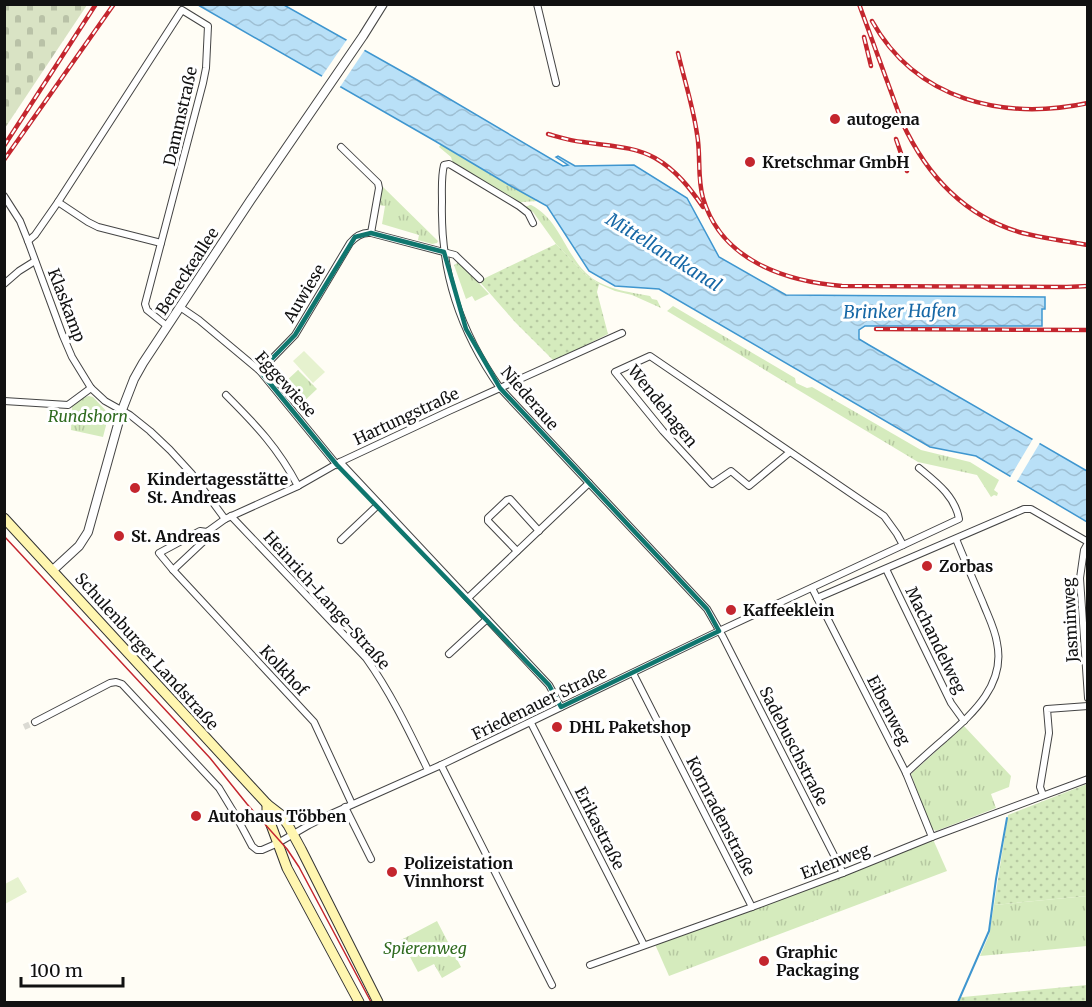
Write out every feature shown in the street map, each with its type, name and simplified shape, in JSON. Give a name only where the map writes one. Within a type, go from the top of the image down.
[{"type":"main road","name":"Schulenburger Landstraße","points":[[4,518],[267,804],[280,814],[294,834],[378,1002]]},
{"type":"main road","name":"Schulenburger Landstraße","points":[[267,804],[267,814],[287,868],[359,1002]]},
{"type":"street","name":"Beneckeallee","points":[[53,570],[79,546],[88,532],[122,410],[143,363],[249,201],[383,4]]},
{"type":"street","points":[[537,4],[556,83]]},
{"type":"street","name":"Dammstraße","points":[[28,241],[35,235],[58,202],[182,10],[208,26],[206,68],[201,93],[146,304],[147,310],[167,326]]},
{"type":"street","points":[[341,147],[378,183],[380,188],[371,233],[455,255],[480,279]]},
{"type":"street","name":"Niederaue","points":[[533,223],[528,213],[519,206],[451,165],[446,164],[443,168],[441,220],[444,252],[452,287],[466,329],[476,350],[500,388],[707,609],[719,631]]},
{"type":"street","name":"Klaskamp","points":[[4,196],[20,221],[72,357],[92,388],[105,401],[122,410]]},
{"type":"street","points":[[58,202],[98,227],[161,243]]},
{"type":"street","name":"Auwiese","points":[[260,372],[295,335],[350,243],[363,233],[371,233]]},
{"type":"street","points":[[4,284],[35,261]]},
{"type":"street","name":"Eggewiese","points":[[180,307],[199,320],[260,372],[339,464],[549,685],[561,707]]},
{"type":"street","name":"Hartungstraße","points":[[206,536],[200,531],[159,553],[173,570],[228,517],[622,333]]},
{"type":"street","name":"Wendehagen","points":[[790,452],[749,486],[731,471],[712,484],[663,431],[615,372],[650,356],[884,516],[903,545]]},
{"type":"street","points":[[4,401],[68,405],[92,388]]},
{"type":"street","points":[[226,395],[274,446],[298,486]]},
{"type":"street","name":"Heinrich-Lange-Straße","points":[[122,410],[170,450],[228,517],[366,658],[396,704],[428,770]]},
{"type":"street","name":"Friedenauer Straße","points":[[278,843],[345,807],[531,723],[719,631],[959,519],[946,491],[919,468]]},
{"type":"street","points":[[468,598],[589,483]]},
{"type":"street","points":[[517,551],[488,518],[510,499],[538,531]]},
{"type":"street","points":[[341,540],[379,504]]},
{"type":"street","points":[[812,588],[818,598],[1024,509],[1032,509],[1088,542]]},
{"type":"street","points":[[906,773],[983,701],[992,686],[997,670],[998,642],[956,539]]},
{"type":"street","name":"Jasminweg","points":[[1088,542],[1084,550],[1080,578],[1088,698]]},
{"type":"street","name":"Machandelweg","points":[[886,569],[951,703],[964,721]]},
{"type":"street","name":"Kolkhof","points":[[173,570],[314,722],[352,804]]},
{"type":"street","name":"Eibenweg","points":[[818,598],[906,773],[932,837]]},
{"type":"street","points":[[449,654],[487,619]]},
{"type":"street","name":"Sadebuschstraße","points":[[719,631],[843,873]]},
{"type":"street","name":"Kornradenstraße","points":[[633,673],[752,907]]},
{"type":"street","points":[[35,722],[110,683],[122,684],[220,789],[252,846],[262,850],[278,843]]},
{"type":"street","points":[[1043,795],[1040,787],[1049,733],[1047,709],[1088,706]]},
{"type":"street","name":"Erikastraße","points":[[531,723],[644,945]]},
{"type":"street","points":[[441,765],[552,985]]},
{"type":"street","name":"Erlenweg","points":[[590,965],[843,873],[1088,778]]},
{"type":"street","points":[[345,807],[371,859]]},
{"type":"highlighted area","points":[[371,233],[444,252],[466,329],[500,388],[707,609],[719,631],[561,707],[549,685],[337,465],[260,371],[295,335],[355,237]]},
{"type":"green space","points":[[4,5],[87,5],[5,128]]},
{"type":"green space","points":[[441,144],[538,201],[519,204],[453,164],[451,157],[439,147]]},
{"type":"green space","points":[[382,186],[438,241],[437,243],[418,240],[419,235],[382,224],[385,206],[379,205]]},
{"type":"green space","points":[[531,205],[541,211],[555,227],[572,256],[592,278],[616,289],[650,296],[657,300],[661,308],[599,284],[586,275],[556,244],[533,212],[524,207]]},
{"type":"green space","points":[[556,244],[586,275],[599,284],[597,292],[608,334],[554,361],[479,281]]},
{"type":"green space","points":[[459,262],[489,294],[475,301],[472,296],[466,299],[454,265]]},
{"type":"green space","points":[[673,306],[795,378],[796,383],[807,388],[812,387],[921,450],[970,462],[999,480],[994,490],[998,493],[997,496],[991,497],[977,475],[918,462],[667,311]]},
{"type":"green space","points":[[304,351],[325,372],[313,383],[293,361]]},
{"type":"green space","points":[[298,370],[317,389],[300,405],[286,390],[289,387],[285,382]]},
{"type":"green space","name":"Rundshorn","points":[[89,396],[93,397],[109,414],[103,437],[71,430],[72,406]]},
{"type":"green space","points":[[964,726],[1011,776],[1009,787],[991,794],[996,808],[936,831],[931,828],[911,774]]},
{"type":"green space","points":[[1087,784],[1087,896],[994,905],[1008,815]]},
{"type":"green space","points":[[932,837],[947,871],[669,976],[654,942]]},
{"type":"green space","points":[[18,877],[27,892],[5,904],[5,884]]},
{"type":"green space","points":[[1087,896],[1087,946],[980,956],[989,935],[994,905]]},
{"type":"green space","name":"Spierenweg","points":[[437,921],[461,967],[442,978],[434,964],[418,972],[401,940]]},
{"type":"green space","points":[[1087,985],[1087,1002],[959,1002],[961,997]]},
{"type":"water","points":[[198,5],[284,5],[563,166],[568,165],[556,157],[575,166],[634,165],[687,198],[719,257],[786,295],[1045,297],[1042,326],[865,326],[859,330],[859,339],[1087,471],[1087,522],[976,456],[930,447],[659,289],[615,286],[589,271],[547,206]]},
{"type":"pier","points":[[348,38],[366,48],[338,90],[320,79]]},
{"type":"pier","points":[[1034,437],[1041,441],[1016,483],[1009,479]]},
{"type":"waterway","points":[[958,1002],[989,931],[1007,818]]},
{"type":"tunnel","points":[[24,727],[35,722]]},
{"type":"tram line","points":[[4,536],[210,758],[287,849],[299,867],[371,1002]]},
{"type":"railway","points":[[4,146],[96,4]]},
{"type":"railway","points":[[4,160],[114,4]]},
{"type":"railway","points":[[859,4],[902,122],[923,159],[948,190],[980,215],[999,225],[1044,238],[1088,245]]},
{"type":"railway","points":[[872,21],[890,48],[912,70],[937,86],[965,98],[994,106],[1025,109],[1056,108],[1088,103]]},
{"type":"railway","points":[[864,37],[871,66]]},
{"type":"railway","points":[[678,53],[695,124],[703,198],[712,219],[724,237],[740,252],[758,263],[798,279],[842,286],[1088,286]]},
{"type":"railway","points":[[548,134],[647,154],[676,174],[703,207]]},
{"type":"railway","points":[[896,139],[907,171]]},
{"type":"railway","points":[[876,329],[1088,330]]},
{"type":"place","name":"autogena","points":[[835,119]]},
{"type":"place","name":"Kretschmar GmbH","points":[[750,162]]},
{"type":"place","name":"Kindertagesstätte St. Andreas","points":[[135,488]]},
{"type":"place","name":"St. Andreas","points":[[119,536]]},
{"type":"place","name":"Zorbas","points":[[927,566]]},
{"type":"place","name":"Kaffeeklein","points":[[731,610]]},
{"type":"place","name":"DHL Paketshop","points":[[557,727]]},
{"type":"place","name":"Autohaus Többen","points":[[196,816]]},
{"type":"place","name":"Polizeistation Vinnhorst","points":[[392,872]]},
{"type":"place","name":"Graphic Packaging","points":[[764,961]]},
{"type":"water label","name":"Mittellandkanal","points":[[664,252]]},
{"type":"water label","name":"Brinker Hafen","points":[[900,311]]}]
